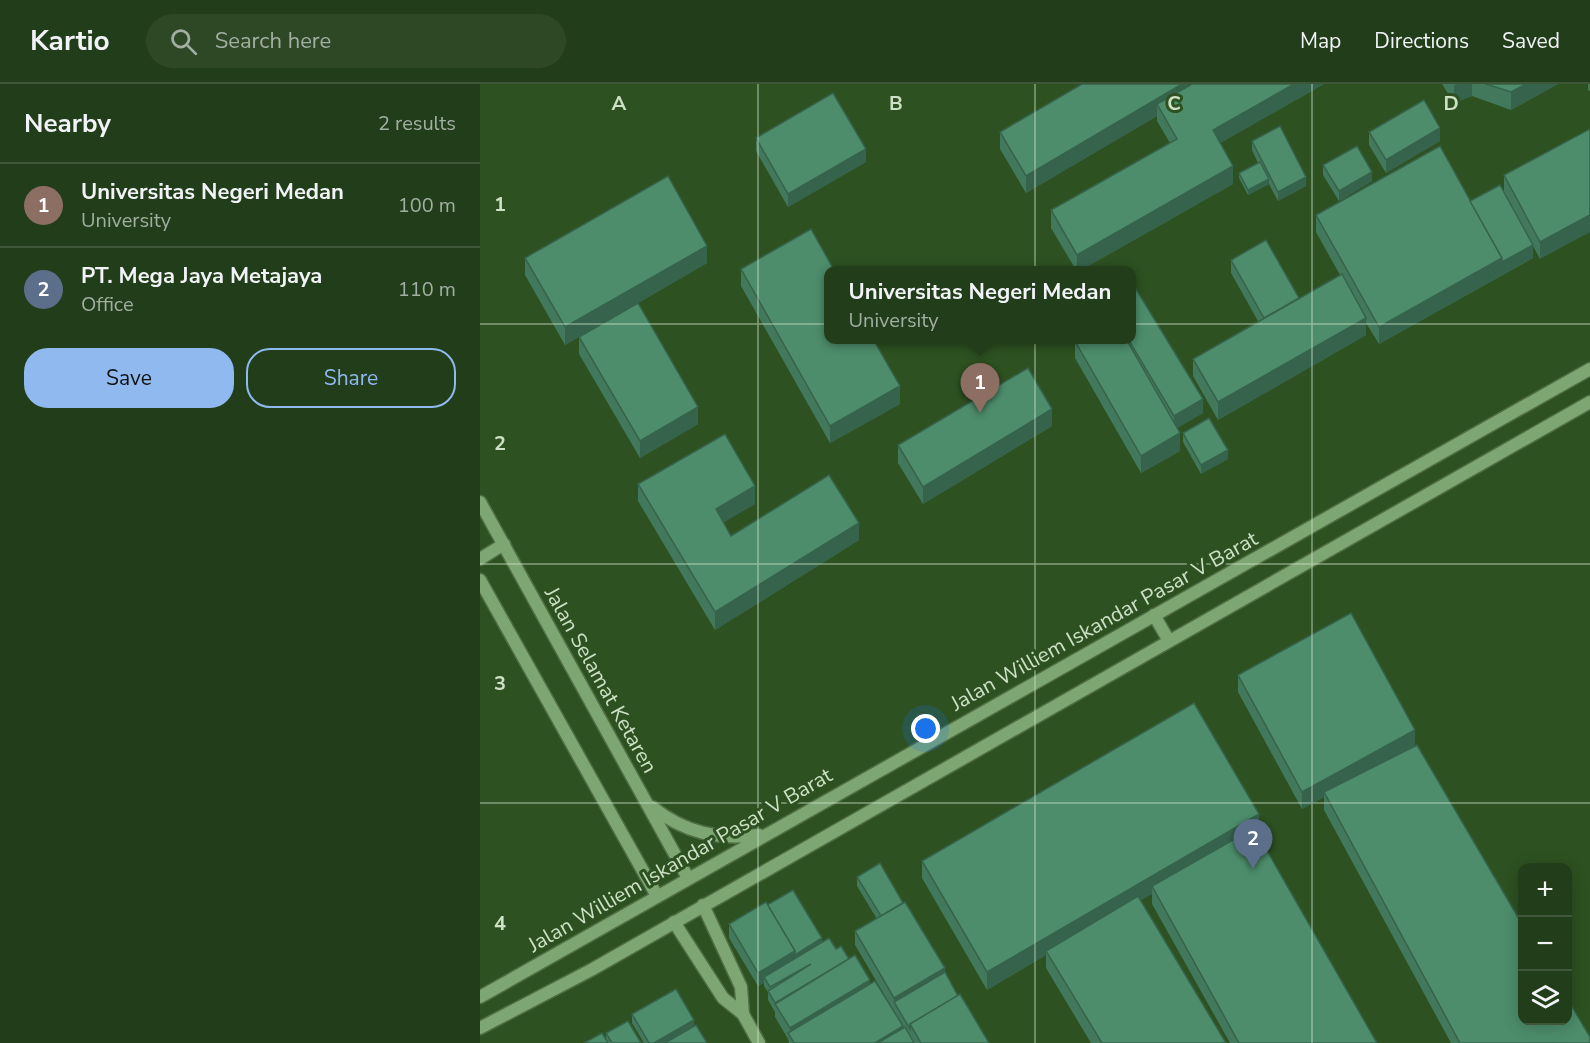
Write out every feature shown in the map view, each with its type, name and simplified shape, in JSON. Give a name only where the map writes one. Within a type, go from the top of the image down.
[{"type":"street","name":"Jalan Williem Iskandar Pasar V Barat","points":[[480,997],[1590,369]]},
{"type":"street","points":[[480,1028],[591,970],[1590,402]]},
{"type":"street","name":"Jalan Selamat Ketaren","points":[[480,502],[688,878]]},
{"type":"street","points":[[480,559],[504,544]]},
{"type":"street","points":[[480,580],[657,896]]},
{"type":"street","points":[[1154,615],[1169,641]]},
{"type":"street","points":[[647,802],[667,818],[689,830],[714,836],[739,838],[765,835]]},
{"type":"street","points":[[703,905],[741,987],[743,1014]]},
{"type":"street","points":[[674,922],[723,998],[743,1014],[759,1043]]},
{"type":"building","points":[[1082,84],[1182,84],[1026,176],[1000,132]]},
{"type":"building","points":[[1192,84],[1294,84],[1213,130],[1233,166],[1077,255],[1051,210],[1177,139],[1157,104]]},
{"type":"building","points":[[1486,84],[1526,84],[1511,92]]},
{"type":"building","points":[[833,93],[866,149],[788,194],[756,138]]},
{"type":"building","points":[[1424,100],[1440,128],[1386,160],[1369,132]]},
{"type":"building","points":[[1280,126],[1306,177],[1278,192],[1252,141]]},
{"type":"building","points":[[1590,129],[1590,215],[1540,242],[1504,175]]},
{"type":"building","points":[[1357,146],[1372,172],[1339,191],[1323,165]]},
{"type":"building","points":[[1440,146],[1502,258],[1379,327],[1316,215]]},
{"type":"building","points":[[1260,162],[1269,179],[1248,190],[1239,173]]},
{"type":"building","points":[[668,176],[707,246],[565,327],[525,258]]},
{"type":"building","points":[[1500,185],[1533,245],[1502,262],[1502,258],[1470,201]]},
{"type":"building","points":[[811,229],[832,266],[824,266],[824,344],[876,344],[900,386],[830,426],[741,269]]},
{"type":"building","points":[[1266,240],[1299,298],[1264,318],[1231,260]]},
{"type":"building","points":[[1342,274],[1366,318],[1218,402],[1193,359]]},
{"type":"building","points":[[1136,289],[1203,399],[1174,416],[1131,344],[1136,344]]},
{"type":"building","points":[[638,303],[698,407],[640,441],[579,337]]},
{"type":"building","points":[[1077,344],[1129,344],[1180,433],[1141,456]]},
{"type":"building","points":[[1028,368],[1052,409],[923,487],[898,445]]},
{"type":"building","points":[[1209,418],[1228,450],[1201,465],[1183,433]]},
{"type":"building","points":[[725,434],[755,486],[716,509],[731,536],[829,475],[859,523],[715,612],[638,484]]},
{"type":"building","points":[[1351,613],[1415,730],[1302,792],[1238,675]]},
{"type":"building","points":[[1194,703],[1259,814],[987,972],[922,861]]},
{"type":"building","points":[[1417,745],[1518,917],[1518,1025],[1572,1025],[1572,1007],[1590,1037],[1590,1043],[1460,1043],[1324,792]]},
{"type":"building","points":[[1254,828],[1377,1043],[1239,1043],[1152,886]]},
{"type":"building","points":[[880,863],[903,903],[881,916],[857,877]]},
{"type":"building","points":[[793,890],[822,938],[795,955],[795,951],[767,905]]},
{"type":"building","points":[[1138,896],[1226,1043],[1102,1043],[1046,951]]},
{"type":"building","points":[[766,902],[795,951],[758,973],[729,924]]},
{"type":"building","points":[[905,902],[945,968],[894,998],[855,931]]},
{"type":"building","points":[[829,938],[836,949],[841,946],[849,959],[775,1003],[768,991],[811,964],[770,987],[764,977]]},
{"type":"building","points":[[855,955],[870,980],[790,1028],[775,1004]]},
{"type":"building","points":[[945,972],[958,996],[910,1024],[910,1029],[894,1002]]},
{"type":"building","points":[[875,981],[903,1026],[875,1043],[794,1043],[788,1033]]},
{"type":"building","points":[[676,989],[694,1020],[654,1043],[649,1043],[632,1014]]},
{"type":"building","points":[[960,994],[989,1043],[921,1043],[910,1024]]},
{"type":"building","points":[[628,1021],[641,1043],[612,1043],[606,1033]]},
{"type":"building","points":[[696,1025],[707,1043],[665,1043]]},
{"type":"building","points":[[905,1027],[914,1043],[878,1043]]},
{"type":"building","points":[[602,1033],[608,1043],[584,1043]]},
{"type":"place","name":"Universitas Negeri Medan","points":[[980,413]]},
{"type":"place","name":"PT. Mega Jaya Metajaya","points":[[1253,869]]}]
